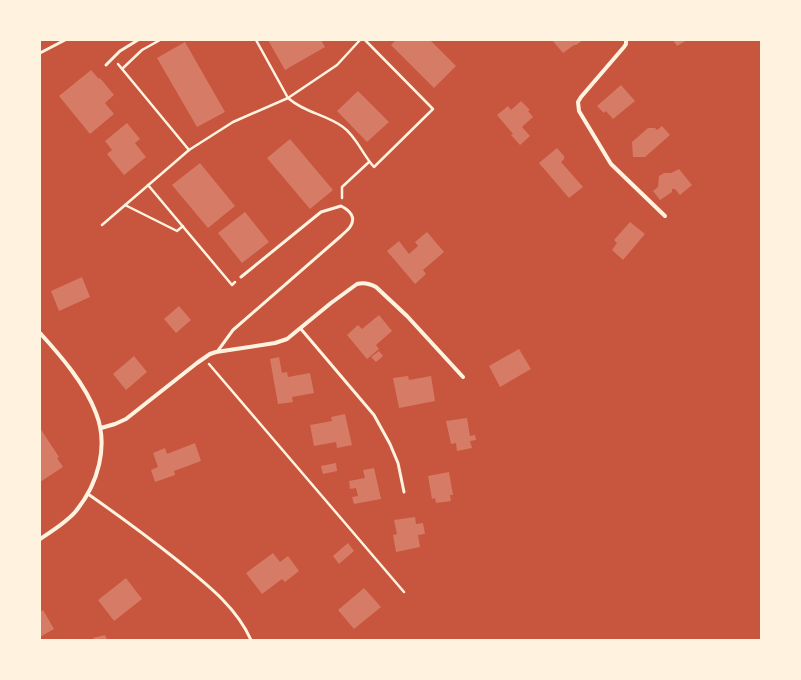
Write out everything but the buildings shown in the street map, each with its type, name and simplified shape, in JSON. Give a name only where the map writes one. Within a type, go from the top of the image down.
[{"type":"street","points":[[626,40],[624,47],[581,97],[578,102],[579,112],[611,164],[665,216]]},
{"type":"street","points":[[101,428],[115,424],[126,418],[204,358],[216,352],[283,341],[292,336],[331,303],[357,284],[362,283],[371,284],[376,287],[407,316],[464,377]]},
{"type":"street","points":[[40,333],[81,385],[97,414],[101,428],[101,454],[97,473],[88,494],[76,511],[62,524],[40,539]]},
{"type":"lane","points":[[40,53],[65,40]]},
{"type":"lane","points":[[106,65],[124,48],[138,40]]},
{"type":"lane","points":[[216,352],[233,330],[351,226],[353,218],[349,210],[341,206],[321,212],[241,277]]},
{"type":"lane","points":[[301,329],[374,415],[390,444],[398,463],[404,492]]},
{"type":"lane","points":[[88,494],[127,521],[212,588],[238,617],[248,632],[251,640]]},
{"type":"path","points":[[122,69],[142,50],[160,40]]},
{"type":"path","points":[[256,40],[288,98],[302,108],[329,118],[345,128],[374,167],[434,109],[365,40]]},
{"type":"path","points":[[102,225],[189,150],[233,122],[288,98],[336,65],[360,40]]},
{"type":"path","points":[[113,58],[189,150]]},
{"type":"path","points":[[341,206],[342,187],[369,162]]},
{"type":"path","points":[[148,185],[232,285],[241,277]]},
{"type":"path","points":[[124,205],[177,231],[183,226]]},
{"type":"path","points":[[204,358],[404,592]]}]
